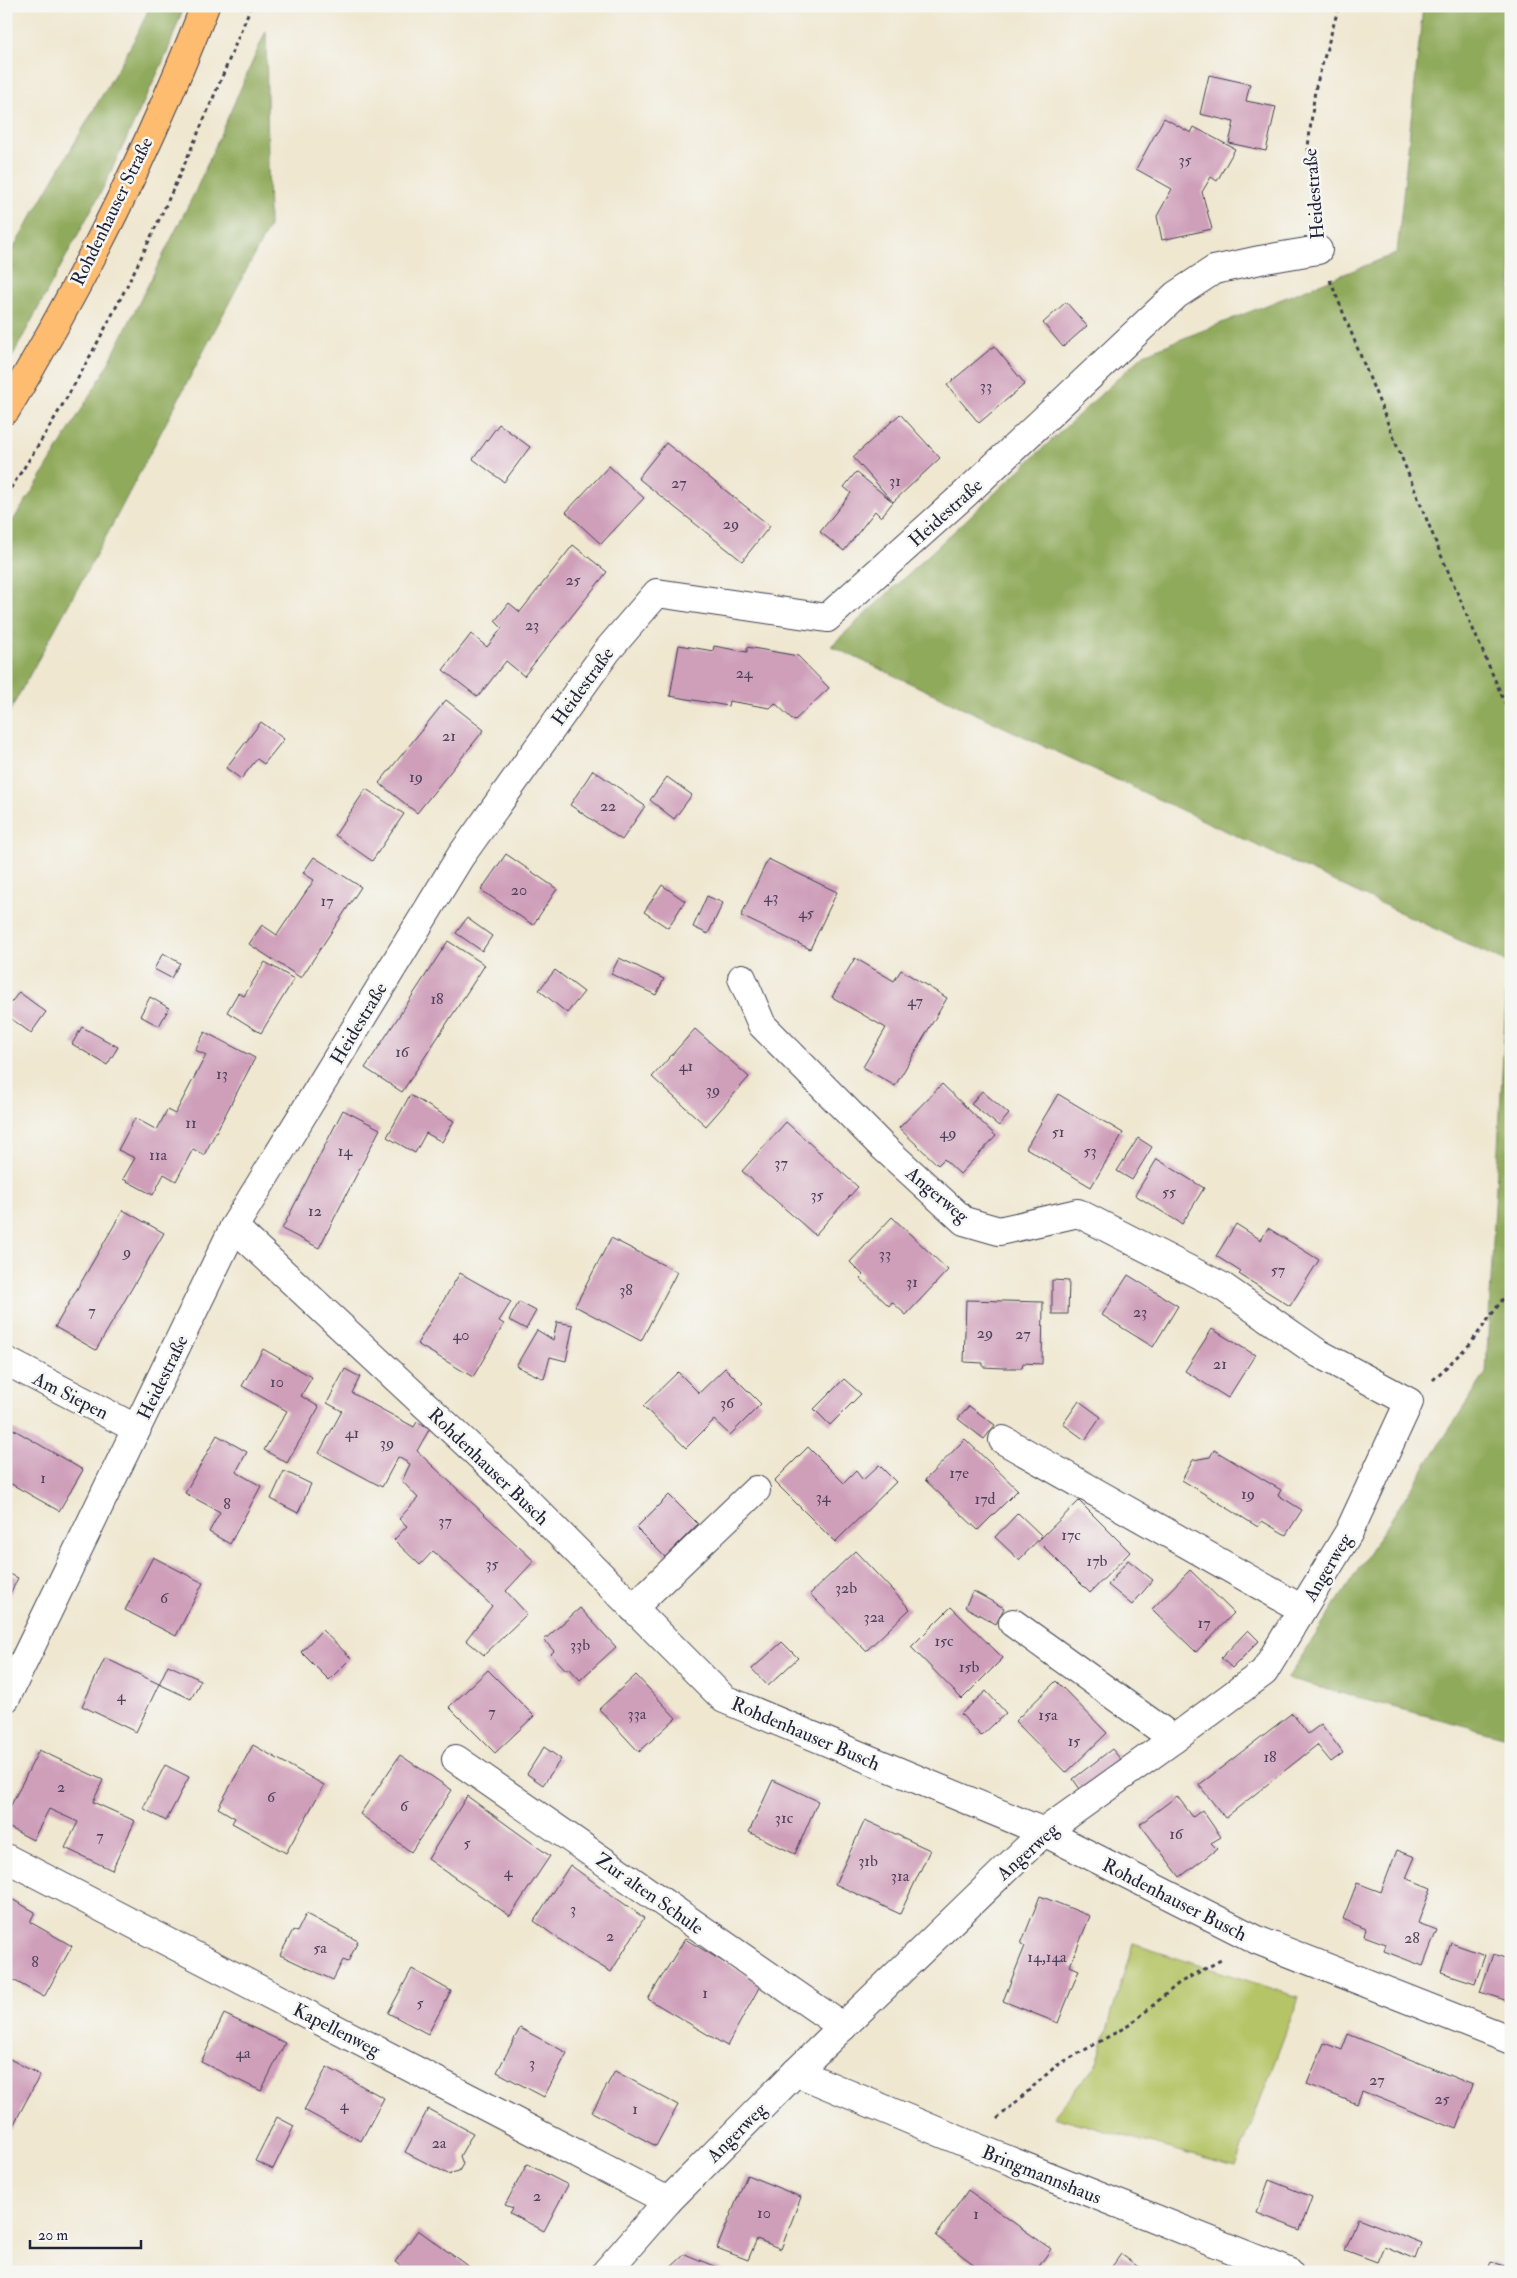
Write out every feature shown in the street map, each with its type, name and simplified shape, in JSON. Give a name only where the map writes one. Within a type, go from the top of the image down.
[{"type":"main road","name":"Rohdenhauser Straße","points":[[6,410],[35,362],[121,197],[185,58],[204,6]]},
{"type":"street","name":"Heidestraße","points":[[6,1698],[234,1227],[460,857],[607,650],[658,593],[827,618],[966,493],[1176,295],[1214,270],[1318,250]]},
{"type":"street","name":"Angerweg","points":[[606,2272],[668,2201],[796,2072],[1044,1832],[1264,1672],[1349,1532],[1409,1402],[1318,1353],[1223,1287],[1078,1213],[999,1231],[964,1221],[881,1145],[762,1025],[742,978]]},
{"type":"street","name":"Rohdenhauser Busch","points":[[234,1227],[512,1486],[724,1700],[1044,1832],[1256,1940],[1511,2040]]},
{"type":"street","name":"Am Siepen","points":[[6,1361],[137,1429]]},
{"type":"street","points":[[1002,1440],[1302,1609]]},
{"type":"street","points":[[633,1608],[756,1490]]},
{"type":"street","points":[[1013,1623],[1174,1739]]},
{"type":"street","name":"Zur alten Schule","points":[[456,1758],[843,2027]]},
{"type":"street","name":"Kapellenweg","points":[[6,1858],[668,2201]]},
{"type":"street","name":"Bringmannshaus","points":[[796,2072],[968,2144],[1289,2272]]},
{"type":"path","points":[[6,495],[78,378],[174,190],[251,6]]},
{"type":"path","name":"Heidestraße","points":[[1318,250],[1308,147],[1315,90],[1339,6]]},
{"type":"path","points":[[1318,250],[1441,555],[1511,717]]},
{"type":"path","points":[[1409,1402],[1470,1344],[1511,1288]]},
{"type":"path","points":[[968,2144],[1056,2066],[1132,2024],[1179,1983],[1256,1940]]},
{"type":"green space","points":[[150,6],[184,6],[167,53],[103,188],[6,368],[6,261],[136,37]]},
{"type":"green space","points":[[1423,6],[1511,6],[1511,1738],[1287,1679],[1486,1373],[1508,963],[831,646],[1144,354],[1397,253]]},
{"type":"green space","points":[[266,31],[269,227],[109,531],[6,718],[6,531],[35,487],[104,372],[195,192]]},
{"type":"green space","points":[[1133,1944],[1299,1997],[1235,2167],[1053,2116],[1097,2063]]},
{"type":"building","points":[[1209,75],[1250,84],[1246,101],[1276,107],[1266,151],[1229,143],[1234,122],[1200,114]]},
{"type":"building","points":[[1164,118],[1191,133],[1194,127],[1235,149],[1217,181],[1211,177],[1202,192],[1212,229],[1162,240],[1157,216],[1172,189],[1136,169]]},
{"type":"building","points":[[1066,302],[1087,326],[1063,347],[1043,323]]},
{"type":"building","points":[[994,346],[1025,384],[979,423],[947,385]]},
{"type":"building","points":[[900,414],[940,458],[893,502],[853,457]]},
{"type":"building","points":[[499,424],[530,447],[504,482],[473,459]]},
{"type":"building","points":[[666,443],[770,526],[742,561],[638,478]]},
{"type":"building","points":[[609,466],[644,498],[601,544],[566,512]]},
{"type":"building","points":[[856,472],[893,502],[881,517],[875,511],[844,551],[820,532],[851,493],[844,487]]},
{"type":"building","points":[[573,545],[607,572],[524,676],[506,661],[478,697],[443,670],[471,634],[487,647],[502,628],[495,621],[509,603],[520,612]]},
{"type":"building","points":[[679,645],[713,651],[714,646],[747,652],[747,647],[798,656],[829,688],[794,721],[775,703],[770,708],[729,701],[728,706],[670,696]]},
{"type":"building","points":[[446,700],[484,730],[417,813],[379,783]]},
{"type":"building","points":[[261,722],[284,739],[264,764],[257,759],[241,779],[226,768]]},
{"type":"building","points":[[593,770],[645,806],[622,840],[570,805]]},
{"type":"building","points":[[667,777],[692,795],[674,819],[650,800]]},
{"type":"building","points":[[366,789],[404,814],[372,861],[335,835]]},
{"type":"building","points":[[506,854],[557,889],[533,925],[481,890]]},
{"type":"building","points":[[314,857],[361,887],[301,978],[249,944],[262,925],[277,935],[314,880],[303,873]]},
{"type":"building","points":[[768,859],[837,892],[810,949],[741,916]]},
{"type":"building","points":[[662,885],[685,901],[668,928],[644,912]]},
{"type":"building","points":[[707,896],[723,903],[708,934],[693,927]]},
{"type":"building","points":[[467,918],[492,936],[482,951],[456,933]]},
{"type":"building","points":[[448,941],[485,965],[402,1092],[365,1068]]},
{"type":"building","points":[[163,953],[180,963],[171,978],[154,969]]},
{"type":"building","points":[[619,958],[664,979],[656,995],[611,974]]},
{"type":"building","points":[[855,958],[894,981],[901,970],[947,998],[895,1086],[863,1067],[886,1028],[832,997]]},
{"type":"building","points":[[265,962],[294,979],[261,1033],[227,1012],[238,993],[244,996]]},
{"type":"building","points":[[555,970],[584,992],[567,1013],[539,990]]},
{"type":"building","points":[[19,992],[46,1012],[31,1033],[6,1015],[6,1009]]},
{"type":"building","points":[[150,997],[169,1008],[159,1026],[140,1016]]},
{"type":"building","points":[[82,1027],[118,1047],[107,1065],[72,1044]]},
{"type":"building","points":[[695,1029],[749,1077],[706,1126],[652,1077]]},
{"type":"building","points":[[205,1032],[255,1058],[204,1155],[193,1149],[176,1181],[164,1174],[153,1195],[123,1179],[135,1158],[118,1150],[135,1118],[157,1130],[167,1110],[175,1114],[206,1055],[195,1050]]},
{"type":"building","points":[[942,1084],[996,1136],[960,1174],[944,1159],[938,1165],[899,1128]]},
{"type":"building","points":[[982,1091],[1009,1114],[999,1126],[971,1104]]},
{"type":"building","points":[[1058,1094],[1123,1133],[1091,1187],[1026,1148]]},
{"type":"building","points":[[410,1095],[454,1121],[442,1142],[426,1133],[415,1153],[387,1137]]},
{"type":"building","points":[[343,1110],[380,1129],[319,1248],[282,1229]]},
{"type":"building","points":[[786,1122],[858,1187],[815,1235],[742,1171]]},
{"type":"building","points":[[1138,1138],[1152,1147],[1132,1180],[1117,1171]]},
{"type":"building","points":[[1157,1159],[1204,1188],[1182,1224],[1135,1195]]},
{"type":"building","points":[[123,1210],[164,1233],[96,1350],[55,1327]]},
{"type":"building","points":[[892,1217],[948,1270],[906,1315],[892,1302],[889,1306],[860,1278],[863,1275],[850,1262]]},
{"type":"building","points":[[1236,1224],[1261,1240],[1268,1228],[1319,1260],[1290,1306],[1239,1274],[1241,1272],[1216,1256]]},
{"type":"building","points":[[611,1238],[677,1272],[641,1341],[575,1306]]},
{"type":"building","points":[[460,1273],[511,1302],[499,1321],[504,1324],[473,1377],[417,1344]]},
{"type":"building","points":[[1128,1275],[1178,1306],[1153,1347],[1102,1315]]},
{"type":"building","points":[[1052,1280],[1069,1281],[1068,1314],[1052,1314]]},
{"type":"building","points":[[966,1300],[1043,1302],[1042,1364],[1023,1363],[1022,1368],[1003,1368],[983,1367],[983,1363],[964,1362]]},
{"type":"building","points":[[519,1302],[536,1311],[526,1329],[509,1320]]},
{"type":"building","points":[[557,1322],[573,1325],[566,1361],[550,1357],[544,1379],[516,1366],[537,1330],[553,1340]]},
{"type":"building","points":[[1212,1329],[1255,1355],[1228,1398],[1185,1371]]},
{"type":"building","points":[[263,1349],[312,1377],[301,1396],[319,1407],[287,1463],[264,1450],[287,1411],[242,1386]]},
{"type":"building","points":[[725,1368],[761,1404],[730,1435],[714,1420],[686,1448],[643,1406],[678,1372],[699,1393]]},
{"type":"building","points":[[345,1369],[360,1377],[352,1393],[414,1427],[417,1422],[430,1428],[417,1451],[534,1561],[506,1591],[527,1614],[484,1655],[466,1640],[492,1606],[433,1551],[420,1565],[394,1540],[407,1526],[399,1519],[418,1498],[402,1481],[410,1464],[398,1457],[382,1487],[319,1453],[342,1411],[327,1403]]},
{"type":"building","points":[[844,1379],[861,1394],[830,1425],[814,1409]]},
{"type":"building","points":[[1079,1401],[1101,1417],[1085,1440],[1063,1424]]},
{"type":"building","points":[[969,1406],[995,1425],[984,1439],[958,1419]]},
{"type":"building","points":[[6,1425],[83,1470],[59,1511],[6,1481]]},
{"type":"building","points":[[217,1435],[247,1452],[236,1472],[261,1486],[230,1544],[209,1532],[220,1512],[185,1493]]},
{"type":"building","points":[[965,1439],[1018,1490],[978,1530],[925,1480]]},
{"type":"building","points":[[808,1447],[844,1483],[856,1471],[863,1480],[879,1465],[896,1482],[835,1542],[774,1481]]},
{"type":"building","points":[[1214,1450],[1281,1490],[1278,1495],[1302,1510],[1286,1535],[1262,1521],[1258,1527],[1182,1480],[1193,1460],[1210,1457]]},
{"type":"building","points":[[284,1471],[311,1484],[298,1513],[271,1499]]},
{"type":"building","points":[[669,1495],[698,1524],[665,1557],[636,1528]]},
{"type":"building","points":[[1079,1501],[1130,1552],[1090,1593],[1038,1541]]},
{"type":"building","points":[[1018,1513],[1042,1536],[1019,1560],[995,1537]]},
{"type":"building","points":[[855,1551],[910,1609],[866,1651],[810,1594]]},
{"type":"building","points":[[153,1557],[203,1583],[176,1636],[125,1610]]},
{"type":"building","points":[[1128,1560],[1153,1580],[1132,1605],[1108,1585]]},
{"type":"building","points":[[1190,1570],[1234,1613],[1196,1652],[1152,1609]]},
{"type":"building","points":[[6,1572],[18,1578],[9,1596],[6,1595]]},
{"type":"building","points":[[973,1591],[1004,1608],[996,1624],[965,1607]]},
{"type":"building","points":[[951,1607],[1003,1658],[962,1699],[911,1647]]},
{"type":"building","points":[[580,1608],[616,1647],[580,1680],[569,1668],[566,1670],[551,1654],[554,1651],[544,1640]]},
{"type":"building","points":[[322,1630],[351,1658],[329,1680],[301,1652]]},
{"type":"building","points":[[1248,1630],[1259,1641],[1232,1668],[1221,1658]]},
{"type":"building","points":[[782,1642],[798,1658],[768,1686],[752,1669]]},
{"type":"building","points":[[105,1658],[159,1684],[136,1732],[82,1706]]},
{"type":"building","points":[[168,1665],[201,1680],[191,1699],[159,1684]]},
{"type":"building","points":[[488,1670],[534,1716],[495,1753],[449,1707]]},
{"type":"building","points":[[636,1675],[676,1718],[639,1752],[599,1709]]},
{"type":"building","points":[[1056,1681],[1107,1733],[1066,1773],[1015,1721]]},
{"type":"building","points":[[986,1691],[1006,1713],[981,1736],[961,1714]]},
{"type":"building","points":[[1292,1713],[1308,1734],[1321,1724],[1343,1753],[1331,1762],[1317,1745],[1225,1818],[1199,1785]]},
{"type":"building","points":[[253,1745],[324,1785],[286,1853],[232,1823],[235,1818],[218,1808]]},
{"type":"building","points":[[544,1747],[561,1759],[543,1785],[527,1774]]},
{"type":"building","points":[[1112,1749],[1123,1762],[1082,1792],[1073,1779]]},
{"type":"building","points":[[39,1750],[103,1780],[93,1802],[135,1821],[112,1870],[65,1848],[78,1822],[49,1809],[33,1840],[6,1826],[6,1815]]},
{"type":"building","points":[[400,1755],[452,1790],[411,1852],[360,1814]]},
{"type":"building","points":[[165,1765],[189,1777],[166,1821],[143,1808]]},
{"type":"building","points":[[773,1780],[818,1801],[795,1854],[749,1832]]},
{"type":"building","points":[[467,1796],[550,1856],[510,1916],[428,1859]]},
{"type":"building","points":[[1177,1796],[1193,1817],[1202,1810],[1221,1837],[1211,1843],[1217,1849],[1180,1877],[1140,1824]]},
{"type":"building","points":[[865,1820],[930,1850],[900,1914],[835,1884]]},
{"type":"building","points":[[1397,1850],[1415,1857],[1406,1878],[1431,1888],[1418,1923],[1437,1930],[1423,1966],[1384,1951],[1386,1944],[1364,1936],[1366,1929],[1343,1919],[1357,1883],[1381,1892]]},
{"type":"building","points":[[570,1865],[644,1918],[611,1972],[577,1952],[534,1921]]},
{"type":"building","points":[[6,1896],[35,1912],[30,1922],[72,1946],[44,1997],[6,1976]]},
{"type":"building","points":[[1040,1896],[1090,1916],[1070,1966],[1079,1970],[1058,2023],[1003,2001],[1025,1946],[1021,1944]]},
{"type":"building","points":[[306,1914],[358,1941],[348,1962],[343,1960],[333,1980],[280,1955],[293,1930],[297,1932]]},
{"type":"building","points":[[685,1939],[761,1984],[727,2046],[648,1999]]},
{"type":"building","points":[[1451,1943],[1485,1955],[1475,1983],[1441,1972]]},
{"type":"building","points":[[1493,1954],[1511,1960],[1511,2002],[1480,1992]]},
{"type":"building","points":[[412,1969],[451,1991],[428,2034],[388,2013]]},
{"type":"building","points":[[224,2014],[285,2043],[261,2091],[201,2062]]},
{"type":"building","points":[[520,2028],[567,2053],[544,2097],[497,2072]]},
{"type":"building","points":[[1348,2034],[1473,2085],[1456,2129],[1362,2091],[1357,2104],[1307,2084],[1324,2043],[1342,2050]]},
{"type":"building","points":[[6,2057],[40,2075],[6,2139]]},
{"type":"building","points":[[327,2067],[384,2098],[361,2141],[304,2110]]},
{"type":"building","points":[[615,2071],[678,2105],[656,2146],[592,2112]]},
{"type":"building","points":[[428,2109],[473,2133],[460,2156],[463,2164],[459,2171],[450,2175],[405,2152]]},
{"type":"building","points":[[277,2117],[294,2126],[273,2169],[255,2161]]},
{"type":"building","points":[[527,2164],[568,2185],[544,2231],[510,2213],[513,2208],[505,2205]]},
{"type":"building","points":[[747,2175],[801,2197],[781,2249],[757,2239],[748,2260],[717,2248]]},
{"type":"building","points":[[1269,2180],[1312,2197],[1300,2230],[1257,2213]]},
{"type":"building","points":[[968,2190],[1051,2249],[1035,2272],[984,2272],[936,2236]]},
{"type":"building","points":[[1358,2218],[1422,2243],[1416,2259],[1384,2246],[1377,2262],[1345,2250]]},
{"type":"building","points":[[418,2230],[469,2267],[465,2272],[408,2272],[395,2262]]},
{"type":"building","points":[[685,2254],[728,2272],[666,2272]]},
{"type":"building","points":[[1121,2254],[1145,2272],[1108,2272]]},
{"type":"building","points":[[1491,2262],[1511,2268],[1511,2272],[1488,2272]]}]
